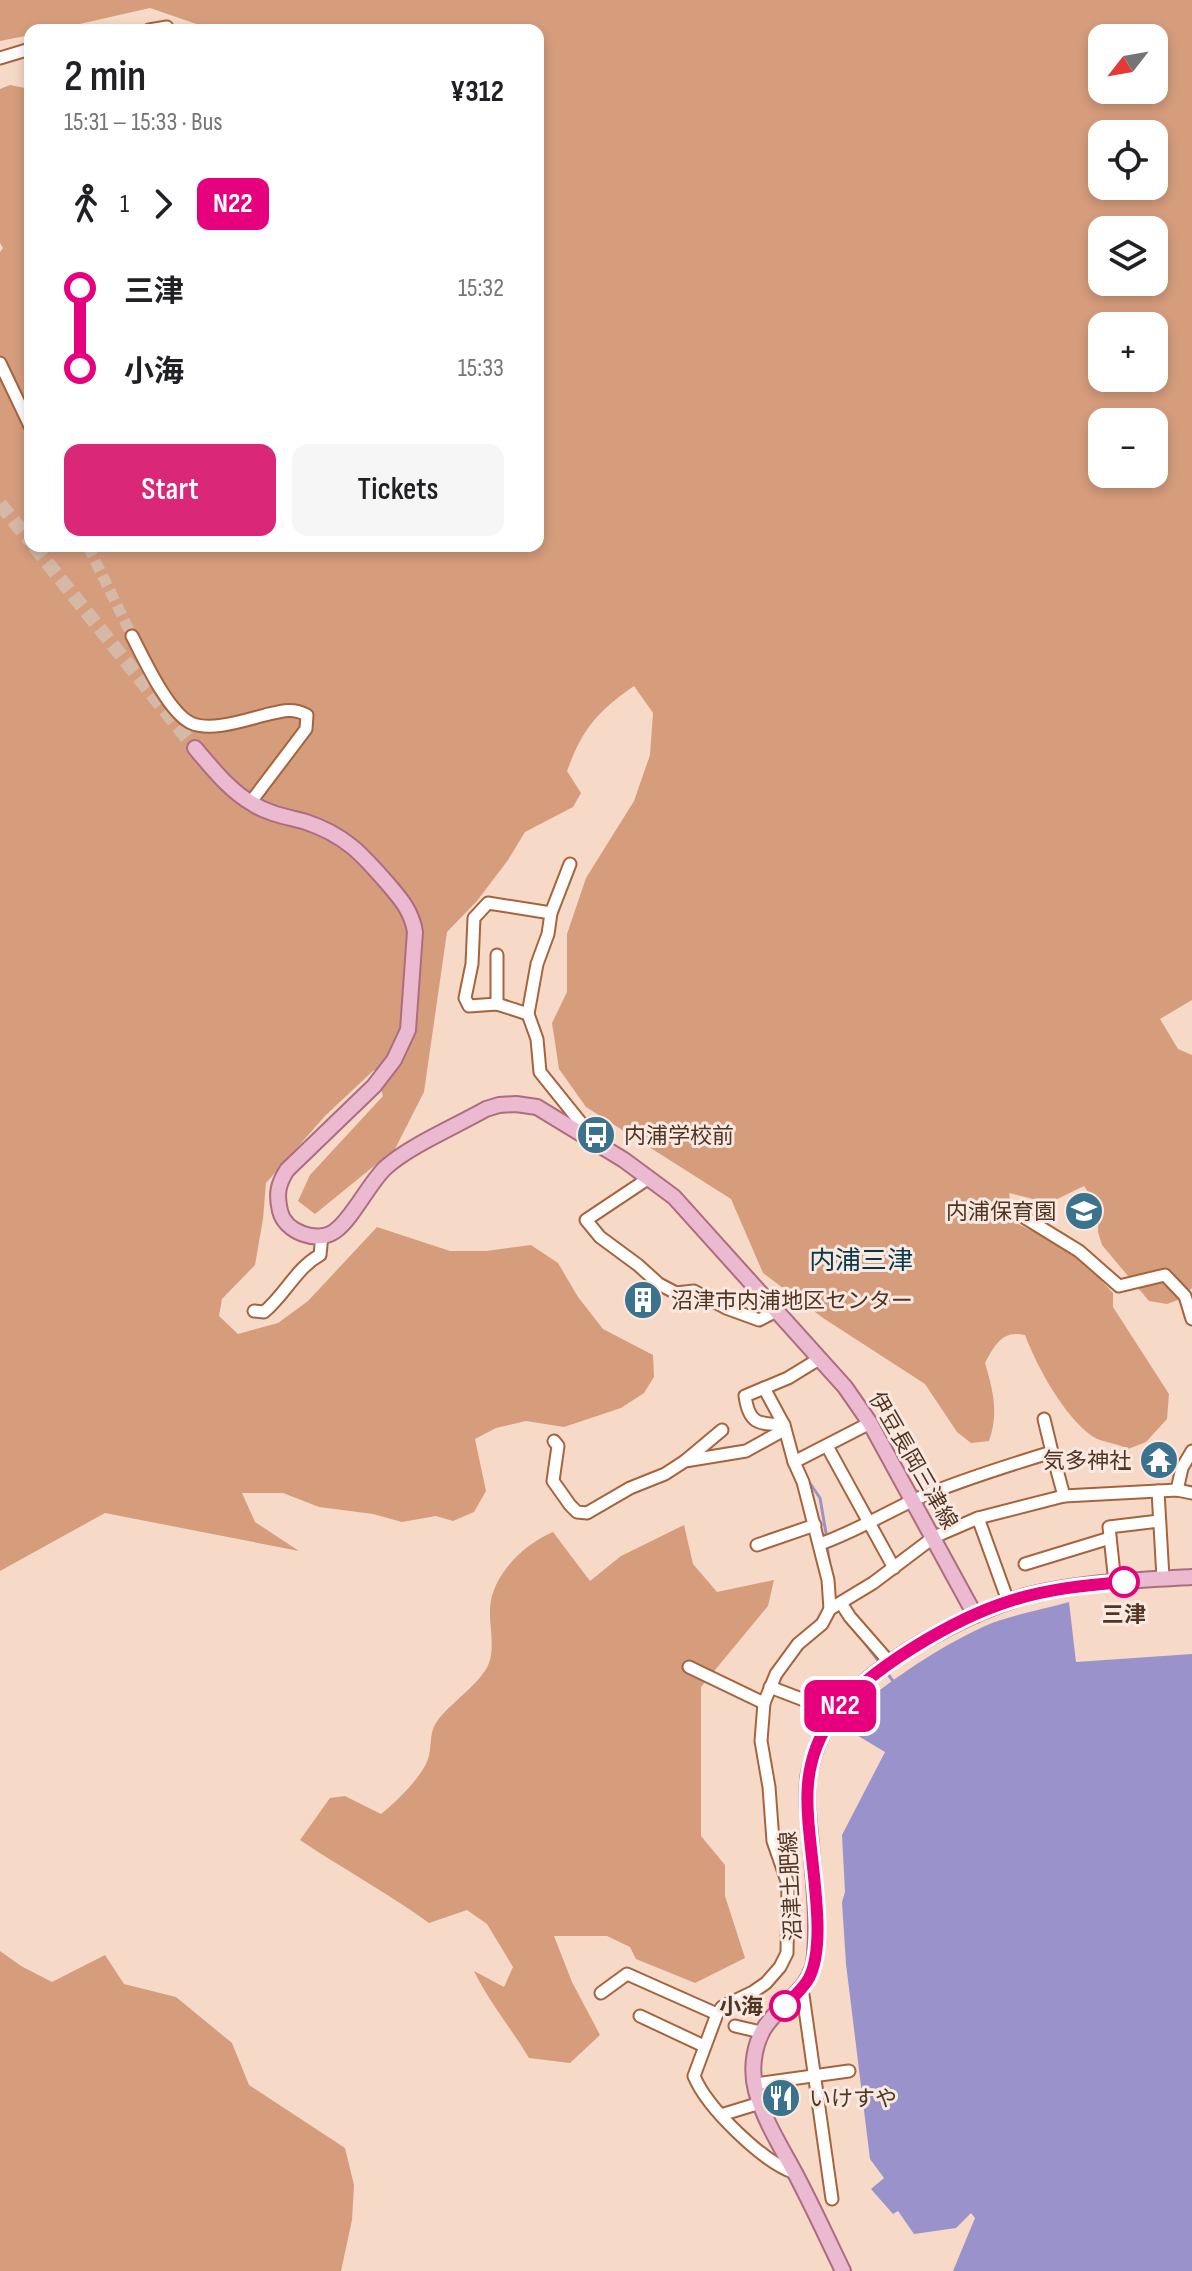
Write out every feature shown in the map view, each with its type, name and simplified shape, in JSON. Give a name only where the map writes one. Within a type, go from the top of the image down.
[{"type":"main road","points":[[195,748],[250,803],[333,833],[359,849],[405,904],[413,920],[415,932],[408,1030],[394,1060],[374,1086],[287,1170],[278,1183],[283,1220],[296,1232],[322,1235]]},
{"type":"main road","name":"伊豆長岡三津線","points":[[322,1235],[335,1231],[387,1167],[486,1109],[516,1104],[537,1107],[589,1138],[674,1197],[845,1387],[870,1423],[975,1615]]},
{"type":"main road","name":"沼津土肥線","points":[[761,2032],[802,1988],[811,1973],[816,1943],[808,1786],[818,1744],[838,1709],[878,1673],[936,1635],[1008,1601],[1081,1586],[1192,1577]]},
{"type":"main road","points":[[761,2032],[754,2056],[755,2084],[760,2103],[843,2271]]},
{"type":"street","points":[[0,58],[24,51]]},
{"type":"street","points":[[0,363],[24,413]]},
{"type":"street","points":[[132,636],[171,705],[192,723],[220,726],[282,710],[297,710],[307,715],[306,729],[250,803]]},
{"type":"street","points":[[570,864],[551,913],[528,1014],[537,1039],[540,1072],[581,1123],[589,1138]]},
{"type":"street","points":[[528,1014],[497,1004],[469,1006],[465,998],[472,964],[474,918],[488,903],[551,913]]},
{"type":"street","points":[[497,955],[497,1004]]},
{"type":"street","points":[[649,1178],[586,1220],[600,1237],[659,1284],[676,1293],[694,1291],[726,1308],[759,1320],[776,1311]]},
{"type":"street","points":[[1017,1213],[1079,1251],[1119,1286],[1165,1275],[1185,1296],[1192,1319]]},
{"type":"street","points":[[254,1311],[264,1312],[280,1299],[306,1262],[320,1255],[322,1235]]},
{"type":"street","points":[[784,1427],[757,1423],[749,1415],[745,1396],[788,1378],[819,1359]]},
{"type":"street","points":[[764,1388],[784,1427],[803,1482],[836,1606],[850,1617],[891,1664]]},
{"type":"street","points":[[1044,1419],[1064,1496]]},
{"type":"street","points":[[794,1462],[870,1423]]},
{"type":"street","points":[[685,1461],[746,1451],[784,1427]]},
{"type":"street","points":[[554,1441],[558,1446],[553,1481],[577,1512],[587,1513],[630,1488],[665,1474],[722,1430]]},
{"type":"street","points":[[827,1446],[894,1568]]},
{"type":"street","points":[[1177,1490],[1182,1468],[1192,1451]]},
{"type":"street","points":[[820,1544],[966,1479],[1052,1452]]},
{"type":"street","points":[[795,2173],[779,2168],[711,2106],[694,2076],[722,2007],[766,1983],[787,1953],[788,1884],[773,1841],[769,1787],[761,1741],[764,1703],[788,1656],[836,1606],[934,1537],[978,1518],[1064,1496],[1177,1490],[1192,1493]]},
{"type":"street","points":[[1158,1491],[1163,1578]]},
{"type":"street","points":[[978,1518],[1008,1601]]},
{"type":"street","points":[[1115,1583],[1109,1527],[1159,1521]]},
{"type":"street","points":[[757,1545],[815,1525]]},
{"type":"street","points":[[1025,1564],[1110,1538]]},
{"type":"street","points":[[689,1667],[764,1703]]},
{"type":"street","points":[[770,1687],[817,1705],[838,1709]]},
{"type":"street","points":[[601,1993],[627,1974],[717,2014]]},
{"type":"street","points":[[802,1988],[832,2199]]},
{"type":"street","points":[[640,2016],[704,2046]]},
{"type":"street","points":[[735,2026],[761,2032]]},
{"type":"street","points":[[755,2084],[849,2071]]},
{"type":"street","points":[[721,2115],[760,2103]]},
{"type":"shaded area","points":[[0,0],[1192,0],[1192,1000],[1160,1019],[1178,1049],[1192,1055],[1192,1288],[1178,1300],[1167,1304],[1149,1301],[1102,1245],[1098,1232],[1099,1208],[1084,1186],[1049,1203],[1009,1193],[1014,1222],[1076,1253],[1113,1293],[1113,1307],[1169,1394],[1167,1419],[1146,1442],[1128,1449],[1092,1436],[1071,1416],[1052,1390],[1025,1335],[1017,1334],[1000,1340],[985,1363],[994,1402],[994,1421],[989,1441],[971,1443],[957,1432],[925,1384],[823,1318],[763,1273],[731,1199],[586,1107],[559,1069],[552,1023],[567,992],[567,934],[586,878],[634,801],[650,755],[653,713],[634,686],[601,713],[579,743],[567,771],[581,793],[573,807],[525,832],[477,901],[447,932],[424,1092],[395,1149],[315,1214],[298,1201],[310,1175],[383,1096],[374,1070],[325,1116],[266,1183],[255,1265],[222,1299],[219,1316],[238,1334],[278,1323],[308,1301],[377,1227],[450,1251],[486,1251],[531,1245],[558,1263],[578,1297],[603,1329],[653,1355],[654,1377],[644,1393],[621,1408],[564,1427],[526,1421],[496,1428],[475,1439],[486,1491],[474,1512],[453,1521],[436,1516],[402,1522],[373,1514],[319,1507],[283,1493],[242,1493],[255,1522],[299,1551],[105,1513],[0,1571],[0,252],[3,248],[0,243],[0,89],[10,85],[24,88],[24,552],[544,552],[544,24],[197,24],[150,8],[79,24],[24,24],[24,36],[0,41]]},
{"type":"shaded area","points":[[684,1525],[693,1564],[717,1592],[774,1580],[768,1606],[701,1687],[701,1836],[725,1865],[725,1896],[745,1958],[695,1983],[636,1959],[630,1947],[607,1936],[554,1936],[572,1982],[600,2035],[570,2063],[529,2058],[474,1971],[504,1987],[513,1967],[487,1924],[467,1910],[429,1923],[300,1840],[330,1798],[345,1796],[381,1814],[414,1781],[428,1759],[436,1723],[479,1678],[489,1663],[492,1650],[492,1596],[511,1562],[531,1544],[553,1532],[590,1581],[621,1556]]},
{"type":"shaded area","points":[[1069,1602],[1076,1662],[1192,1654],[1192,2271],[953,2271],[975,2218],[971,2213],[956,2228],[914,2234],[898,2211],[893,2214],[871,2189],[884,2178],[870,2159],[846,1964],[842,1835],[885,1752],[840,1725],[889,1683],[966,1635],[1005,1619]]},
{"type":"shaded area","points":[[0,1951],[52,1982],[105,1955],[124,1984],[176,1997],[232,2043],[249,2085],[345,2148],[354,2185],[352,2220],[341,2271],[0,2271]]},
{"type":"waterway","points":[[807,1479],[820,1498],[827,1539]]},
{"type":"waterway","points":[[827,1546],[830,1567]]},
{"type":"waterway","points":[[858,1634],[880,1663]]},
{"type":"waterway","points":[[887,1673],[893,1681]]},
{"type":"tunnel","points":[[0,504],[24,534]]},
{"type":"tunnel","points":[[39,552],[195,748]]},
{"type":"tunnel","points":[[91,552],[132,636]]},
{"type":"bus line","name":"N22","points":[[785,2006],[807,1981],[815,1960],[815,1897],[808,1786],[815,1753],[830,1719],[844,1702],[878,1673],[936,1635],[975,1615],[1033,1594],[1124,1582]]},
{"type":"place","name":"内浦学校前","points":[[596,1135]]},
{"type":"place","name":"内浦保育園","points":[[1084,1211]]},
{"type":"place","name":"沼津市内浦地区センター","points":[[643,1300]]},
{"type":"place","name":"気多神社","points":[[1159,1460]]},
{"type":"place","name":"三津","points":[[1124,1582]]},
{"type":"place","name":"小海","points":[[785,2006]]},
{"type":"place","name":"いけすや","points":[[781,2098]]},
{"type":"district","name":"内浦三津","points":[[861,1260]]}]
